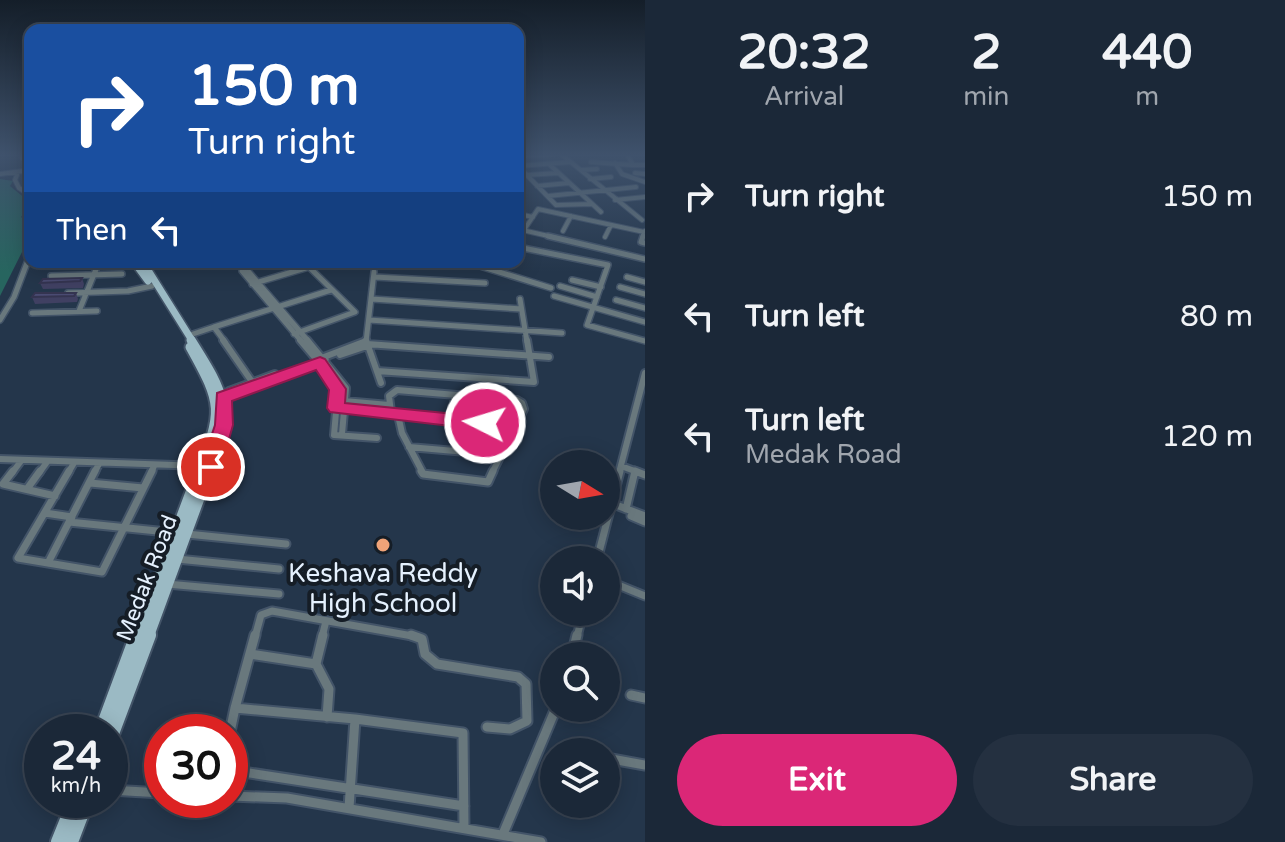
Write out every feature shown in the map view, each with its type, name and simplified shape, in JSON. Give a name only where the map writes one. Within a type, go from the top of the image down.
[{"type":"main road","name":"Medak Road","points":[[119,714],[177,559],[182,533],[216,425],[214,390],[138,268]]},
{"type":"main road","points":[[147,268],[190,335],[223,396]]},
{"type":"main road","name":"Medak Road","points":[[108,714],[221,439],[223,396]]},
{"type":"main road","points":[[58,842],[68,818]]},
{"type":"main road","points":[[71,842],[80,818]]},
{"type":"street","points":[[544,193],[559,206],[592,204]]},
{"type":"street","points":[[547,196],[577,193]]},
{"type":"street","points":[[580,193],[601,212]]},
{"type":"street","points":[[607,193],[642,220]]},
{"type":"street","points":[[615,200],[645,197]]},
{"type":"street","points":[[637,198],[645,203]]},
{"type":"street","points":[[524,227],[538,209],[645,232],[641,242],[645,243]]},
{"type":"street","points":[[524,215],[533,217]]},
{"type":"street","points":[[563,231],[571,216]]},
{"type":"street","points":[[599,248],[611,225]]},
{"type":"street","points":[[524,231],[645,259]]},
{"type":"street","points":[[524,248],[608,265],[587,325],[645,341]]},
{"type":"street","points":[[0,320],[14,297],[25,268]]},
{"type":"street","points":[[79,311],[96,268]]},
{"type":"street","points":[[306,268],[255,283],[321,360],[338,389],[340,404],[334,435],[377,438]]},
{"type":"street","points":[[296,333],[355,312],[310,268]]},
{"type":"street","points":[[485,268],[551,288]]},
{"type":"street","points":[[51,276],[122,274]]},
{"type":"street","points":[[381,383],[367,344],[374,274],[485,283]]},
{"type":"street","points":[[627,277],[645,282]]},
{"type":"street","points":[[572,280],[601,287]]},
{"type":"street","points":[[56,294],[128,291],[152,286]]},
{"type":"street","points":[[560,286],[597,297]]},
{"type":"street","points":[[620,287],[645,294]]},
{"type":"street","points":[[190,335],[331,290]]},
{"type":"street","points":[[554,296],[645,322]]},
{"type":"street","points":[[372,299],[521,309]]},
{"type":"street","points":[[377,371],[533,382],[520,299]]},
{"type":"street","points":[[616,300],[645,308]]},
{"type":"street","points":[[32,313],[97,311]]},
{"type":"street","points":[[369,320],[562,333]]},
{"type":"street","points":[[214,327],[254,384]]},
{"type":"street","points":[[223,396],[367,344],[549,357]]},
{"type":"street","points":[[620,470],[645,373]]},
{"type":"street","points":[[397,390],[520,401],[524,409],[488,482],[483,483],[423,474],[393,411],[390,393],[397,390]]},
{"type":"street","points":[[454,395],[455,451]]},
{"type":"street","points":[[340,404],[455,421],[515,426]]},
{"type":"street","points":[[409,447],[501,455]]},
{"type":"street","points":[[0,459],[203,466]]},
{"type":"street","points":[[21,461],[3,484],[55,496]]},
{"type":"street","points":[[27,489],[47,462]]},
{"type":"street","points":[[74,463],[18,558],[102,572],[154,466]]},
{"type":"street","points":[[48,563],[99,464]]},
{"type":"street","points":[[621,466],[645,475]]},
{"type":"street","points":[[629,513],[635,471]]},
{"type":"street","points":[[90,483],[143,488]]},
{"type":"street","points":[[620,508],[645,519]]},
{"type":"street","points":[[45,513],[123,528],[286,544]]},
{"type":"street","points":[[177,559],[279,569]]},
{"type":"street","points":[[167,584],[279,594]]},
{"type":"street","points":[[620,586],[645,596]]},
{"type":"street","points":[[234,714],[261,615],[265,611],[416,636],[422,639],[423,652],[428,660],[437,664],[518,677],[526,684],[527,721],[510,729],[487,727]]},
{"type":"street","points":[[316,664],[326,621]]},
{"type":"street","points":[[250,654],[316,664],[328,679],[331,694],[327,717]]},
{"type":"street","points":[[631,695],[645,698]]},
{"type":"street","points":[[235,708],[463,733],[464,827]]},
{"type":"street","points":[[349,808],[355,719]]},
{"type":"street","points":[[503,834],[550,722]]},
{"type":"street","points":[[620,761],[645,765]]},
{"type":"street","points":[[248,773],[464,806]]},
{"type":"street","points":[[248,797],[287,798],[535,841]]},
{"type":"shaded area","points":[[0,193],[19,193],[24,198],[24,214],[21,217],[24,219],[24,248],[0,296]]},
{"type":"building","points":[[82,278],[80,281],[40,283],[43,279]]},
{"type":"building","points":[[35,293],[76,293],[74,296],[32,297]]},
{"type":"place","name":"Keshava Reddy High School","points":[[383,545]]},
{"type":"route","points":[[211,467],[224,425],[223,398],[320,363],[338,389],[336,408],[485,423]]}]
